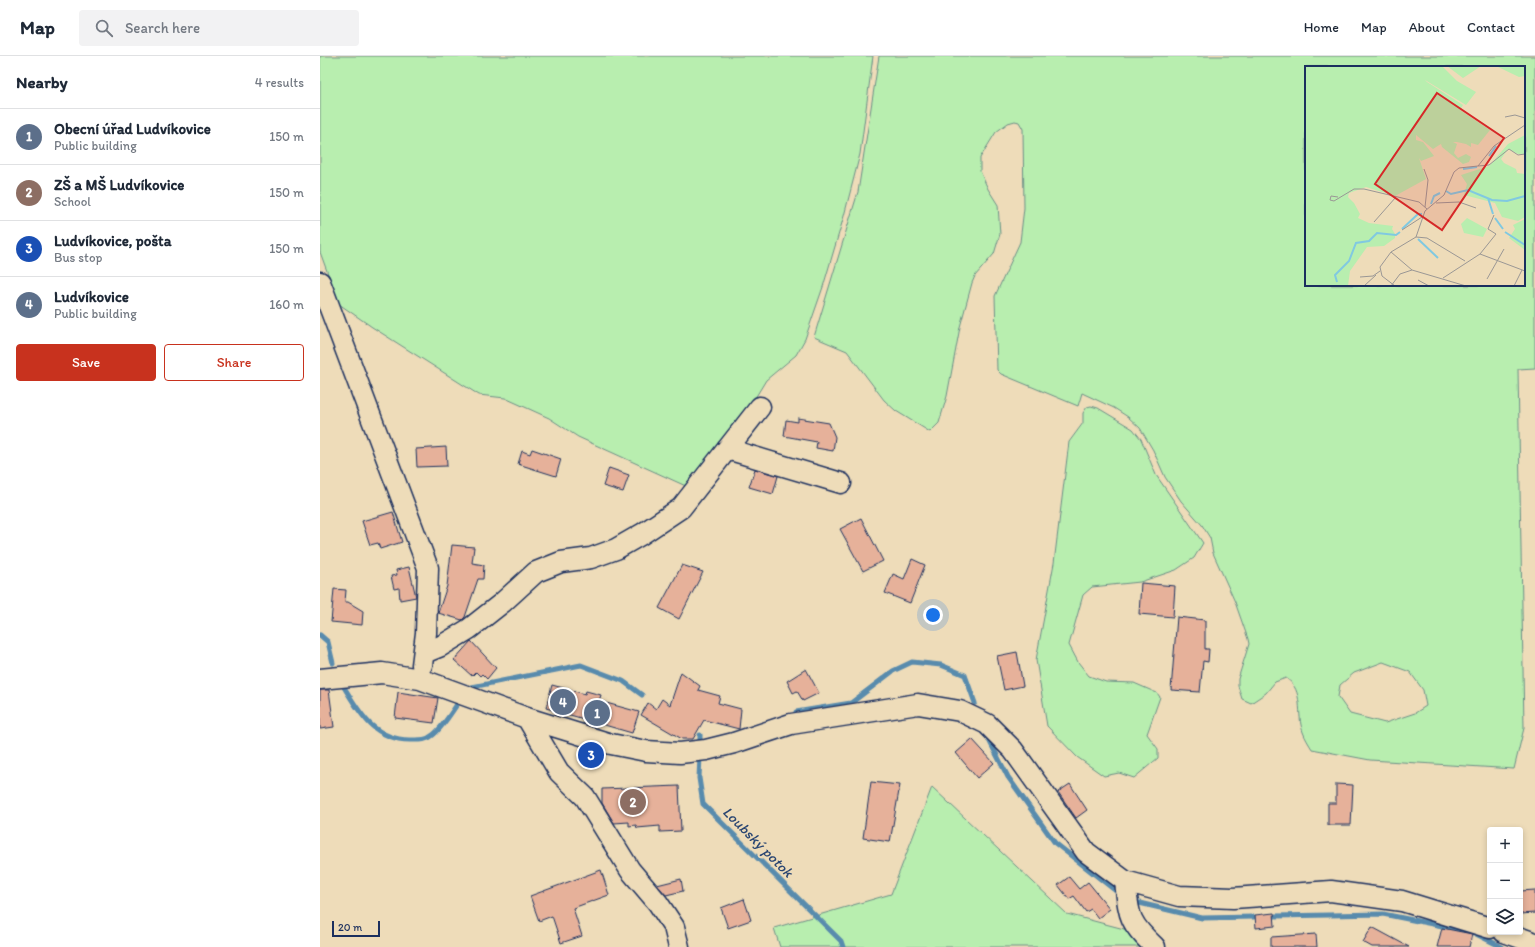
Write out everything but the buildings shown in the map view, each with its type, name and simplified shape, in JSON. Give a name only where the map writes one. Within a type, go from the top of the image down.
[{"type":"street","points":[[320,282],[328,327],[428,568],[424,653],[420,679]]},
{"type":"street","points":[[424,653],[440,646],[469,629],[502,603],[536,572],[561,562],[591,558],[616,549],[681,508],[760,407]]},
{"type":"street","points":[[727,449],[841,483]]},
{"type":"street","points":[[320,679],[382,673],[420,679],[526,718],[611,744],[646,751],[680,753],[699,751],[734,743],[791,724],[918,704],[960,711],[987,724],[1013,750],[1086,852],[1125,887],[1179,896],[1233,898],[1331,891],[1402,901],[1487,927]]},
{"type":"street","points":[[526,718],[559,772],[585,797],[630,870],[658,903],[674,927],[679,947]]},
{"type":"street","points":[[1125,887],[1129,914],[1132,921],[1143,936],[1155,947]]},
{"type":"street","points":[[1512,935],[1535,943]]},
{"type":"green space","points":[[320,56],[873,56],[860,154],[844,216],[823,287],[805,339],[796,355],[766,380],[749,408],[688,487],[578,437],[549,418],[505,398],[479,395],[372,327],[339,304],[320,252]]},
{"type":"green space","points":[[879,56],[1535,56],[1535,368],[1518,369],[1524,728],[1514,769],[1370,760],[1312,749],[1301,725],[1296,689],[1286,678],[1275,682],[1266,693],[1251,703],[1242,699],[1238,686],[1238,679],[1249,644],[1235,602],[1213,553],[1210,538],[1202,525],[1181,501],[1165,477],[1153,450],[1140,428],[1128,417],[1114,408],[1082,393],[1078,406],[1001,374],[997,370],[995,296],[1020,242],[1024,208],[1023,129],[1019,122],[1015,121],[1008,123],[996,132],[980,158],[980,171],[988,189],[998,205],[1000,234],[994,254],[975,276],[972,283],[960,327],[947,396],[939,423],[930,432],[896,411],[884,400],[847,351],[814,337],[858,192]],"holes":[[[1383,662],[1410,672],[1423,690],[1426,706],[1415,713],[1385,723],[1350,714],[1338,697],[1340,685],[1354,673]]]},
{"type":"green space","points":[[1091,406],[1098,408],[1133,429],[1141,439],[1156,475],[1203,543],[1194,558],[1176,570],[1140,582],[1092,587],[1083,595],[1069,645],[1078,662],[1089,676],[1106,682],[1134,683],[1157,693],[1160,697],[1147,734],[1158,749],[1158,758],[1134,778],[1119,773],[1104,776],[1077,757],[1047,726],[1036,660],[1054,563],[1069,442],[1083,423],[1083,413],[1087,407]]},
{"type":"green space","points":[[932,787],[1067,914],[1128,930],[1148,947],[780,947],[774,928],[891,894]]},
{"type":"waterway","name":"Loubský potok","points":[[320,635],[328,642],[333,663]]},
{"type":"waterway","points":[[796,712],[851,703],[893,671],[912,662],[941,665],[965,675],[975,703]]},
{"type":"waterway","name":"Loubský potok","points":[[472,687],[581,665],[623,681],[642,695]]},
{"type":"waterway","name":"Loubský potok","points":[[344,687],[356,707],[370,724],[387,735],[398,739],[419,740],[430,737],[443,724],[458,703]]},
{"type":"waterway","name":"Loubský potok","points":[[700,735],[700,748]]},
{"type":"waterway","points":[[988,738],[1008,777],[1055,843],[1121,895]]},
{"type":"waterway","name":"Loubský potok","points":[[700,756],[699,778],[703,804],[841,941],[843,947]]},
{"type":"waterway","points":[[1131,901],[1202,918],[1254,917]]},
{"type":"waterway","points":[[1275,916],[1383,914],[1472,932],[1502,947]]},
{"type":"place","name":"Ludvíkovice","points":[[563,702]]},
{"type":"place","name":"Obecní úřad Ludvíkovice","points":[[597,713]]},
{"type":"place","name":"Ludvíkovice, pošta","points":[[591,755]]},
{"type":"place","name":"ZŠ a MŠ Ludvíkovice","points":[[633,802]]}]
